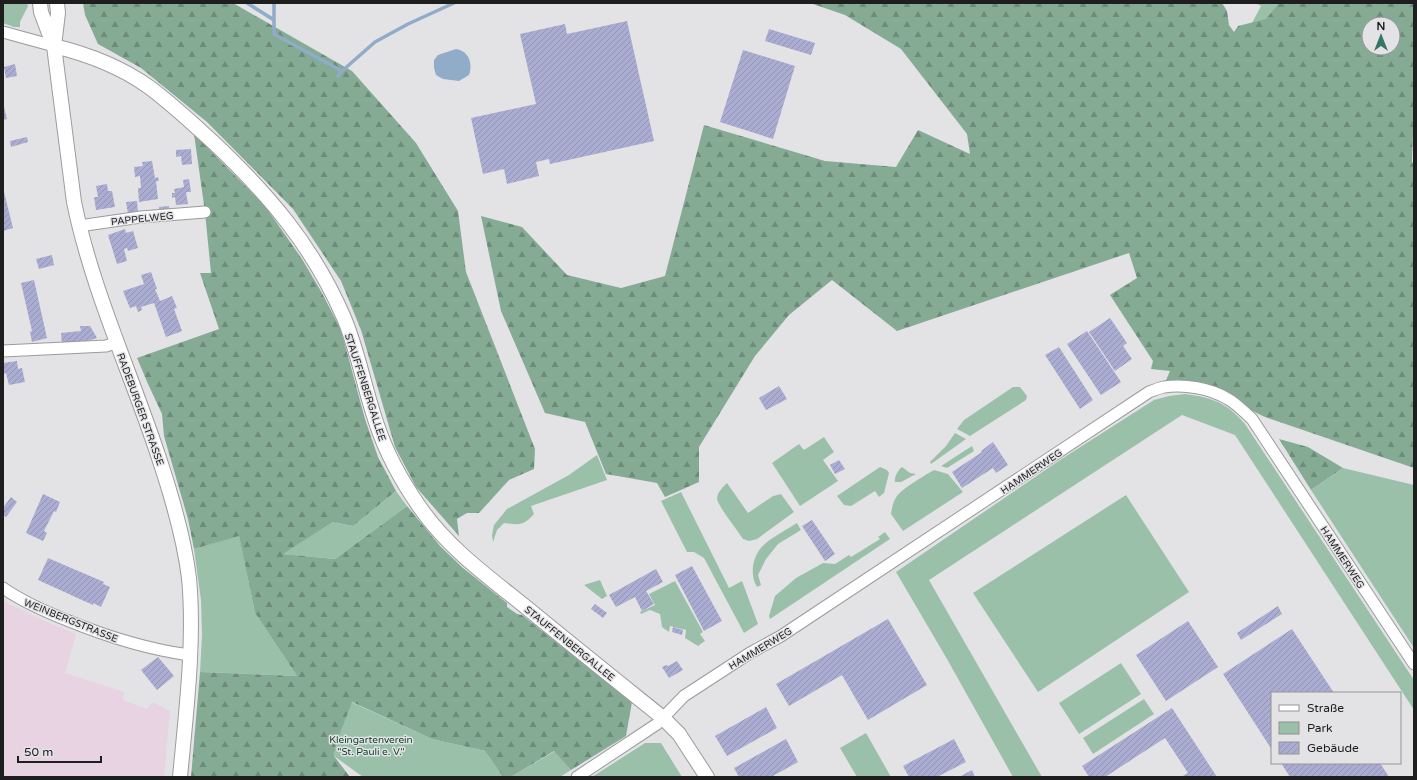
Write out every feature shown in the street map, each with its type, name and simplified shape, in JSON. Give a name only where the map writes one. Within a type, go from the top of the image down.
[{"type":"main road","name":"RADEBURGER STRASSE","points":[[40,3],[41,12],[54,46],[74,202],[79,226],[169,489],[177,517],[188,577],[190,611],[189,655],[186,716],[180,777]]},
{"type":"main road","name":"RADEBURGER STRASSE","points":[[54,46],[58,13],[57,3]]},
{"type":"main road","name":"STAUFFENBERGALLEE","points":[[54,46],[84,54],[109,64],[147,86],[180,112],[252,180],[275,205],[304,244],[330,289],[344,318],[354,346],[373,414],[384,444],[400,476],[423,511],[468,560],[663,718],[679,734],[707,777]]},
{"type":"street","points":[[3,32],[54,46]]},
{"type":"street","name":"PAPPELWEG","points":[[79,226],[141,217],[205,212]]},
{"type":"street","points":[[3,351],[106,346],[118,342]]},
{"type":"street","name":"HAMMERWEG","points":[[577,777],[657,724],[684,696],[750,653],[788,631],[1149,392],[1163,387],[1197,388],[1215,393],[1227,398],[1252,419],[1414,664]]},
{"type":"street","name":"WEINBERGSTRASSE","points":[[3,588],[16,597],[42,610],[101,634],[140,646],[189,655]]},
{"type":"shaded area","points":[[3,601],[76,634],[65,673],[124,692],[123,700],[147,709],[153,702],[170,711],[164,777],[3,777]]},
{"type":"green space","points":[[3,3],[27,3],[28,6],[20,22],[20,27],[14,27],[3,23]]},
{"type":"green space","points":[[83,3],[233,3],[352,71],[416,143],[458,211],[466,272],[535,449],[534,469],[509,480],[479,513],[467,513],[457,519],[459,536],[416,487],[395,447],[361,330],[341,281],[293,209],[207,122],[141,68],[98,44],[85,15]]},
{"type":"green space","points":[[810,3],[1222,3],[1227,11],[1229,25],[1234,32],[1238,26],[1266,19],[1279,3],[1414,3],[1414,109],[1412,161],[1414,167],[1414,468],[1265,417],[1215,393],[1163,387],[1170,371],[1151,369],[1153,361],[1110,295],[1137,278],[1129,253],[897,331],[832,280],[789,315],[755,356],[699,447],[699,482],[665,497],[657,483],[606,474],[585,422],[545,413],[501,311],[481,216],[522,227],[567,275],[621,288],[665,276],[704,125],[825,161],[896,167],[918,130],[970,154],[967,134],[901,49],[845,15]]},
{"type":"green space","points":[[1256,3],[1279,3],[1266,20],[1252,23],[1261,6]]},
{"type":"green space","points":[[194,134],[265,206],[302,259],[322,293],[341,330],[365,419],[378,457],[396,491],[353,526],[333,522],[283,554],[335,559],[407,506],[441,547],[463,568],[507,603],[507,607],[517,614],[522,615],[632,702],[626,736],[571,770],[554,751],[511,777],[503,777],[485,751],[432,739],[352,702],[336,744],[334,756],[350,777],[191,777],[200,672],[297,676],[255,613],[239,536],[194,549],[188,519],[164,436],[162,414],[137,358],[219,329],[200,273],[211,273],[205,212]]},
{"type":"green space","points":[[1013,387],[1020,387],[1027,396],[1026,400],[970,436],[957,429],[964,420]]},
{"type":"green space","points":[[1185,394],[1204,397],[1218,402],[1232,411],[1245,424],[1414,680],[1414,710],[1235,435],[1182,415],[929,580],[1042,777],[1013,777],[896,572],[1060,460],[1154,400]]},
{"type":"green space","points":[[955,433],[966,439],[931,464],[930,462],[946,446]]},
{"type":"green space","points":[[824,437],[834,452],[823,460],[838,481],[800,506],[772,463],[799,444],[804,450]]},
{"type":"green space","points":[[1279,439],[1308,447],[1343,468],[1311,490]]},
{"type":"green space","points":[[972,446],[974,451],[947,468],[941,466]]},
{"type":"green space","points":[[597,455],[607,480],[531,506],[534,514],[530,518],[521,524],[504,523],[497,530],[493,542],[492,535],[494,525],[507,509],[569,475]]},
{"type":"green space","points":[[880,467],[887,470],[889,473],[884,493],[879,497],[875,491],[851,506],[844,505],[837,496]]},
{"type":"green space","points":[[902,467],[910,473],[916,474],[901,482],[895,482],[895,478]]},
{"type":"green space","points":[[1343,468],[1414,485],[1414,648],[1311,490]]},
{"type":"green space","points":[[934,470],[948,474],[963,492],[903,531],[891,514],[897,496],[904,489]]},
{"type":"green space","points":[[727,483],[748,513],[773,496],[781,494],[794,512],[757,539],[749,541],[743,539],[724,513],[717,499],[719,492]]},
{"type":"green space","points":[[396,491],[407,506],[335,559],[282,554],[333,522],[353,526]]},
{"type":"green space","points":[[681,492],[729,588],[742,581],[758,624],[744,633],[704,558],[694,552],[687,552],[661,501]]},
{"type":"green space","points":[[1126,495],[1189,592],[1038,692],[973,593]]},
{"type":"green space","points":[[797,523],[801,530],[778,544],[766,559],[758,575],[761,585],[757,587],[753,578],[753,568],[757,553],[777,535]]},
{"type":"green space","points":[[885,532],[890,539],[770,619],[769,616],[775,596],[796,578],[823,563],[835,564],[849,555],[851,557],[880,539],[878,537]]},
{"type":"green space","points":[[239,535],[255,613],[297,676],[200,672],[202,635],[201,600],[194,549]]},
{"type":"green space","points":[[600,580],[607,596],[602,599],[584,585]]},
{"type":"green space","points":[[675,581],[703,632],[700,634],[705,641],[698,646],[685,638],[686,630],[670,626],[669,632],[662,627],[660,614],[650,610],[641,614],[640,612],[655,605],[649,594]]},
{"type":"green space","points":[[1121,663],[1141,694],[1079,734],[1059,703]]},
{"type":"green space","points":[[1144,699],[1154,714],[1093,754],[1083,738]]},
{"type":"green space","name":"Kleingartenverein \"St. Pauli e. V.\"","points":[[351,702],[432,739],[485,751],[503,777],[363,777],[334,756],[336,744]]},
{"type":"green space","points":[[866,733],[891,777],[857,777],[840,748]]},
{"type":"green space","points":[[645,743],[661,743],[682,777],[592,777]]},
{"type":"green space","points":[[555,751],[571,770],[560,777],[511,777]]},
{"type":"water","points":[[456,49],[464,52],[469,59],[469,75],[459,81],[443,79],[436,75],[434,60],[438,55]]},
{"type":"building","points":[[627,21],[654,141],[550,164],[549,159],[536,162],[539,176],[507,184],[504,169],[483,174],[471,118],[536,104],[520,34],[565,24],[567,34]]},
{"type":"building","points":[[769,29],[815,43],[811,55],[765,41]]},
{"type":"building","points":[[743,50],[795,66],[773,139],[720,122]]},
{"type":"building","points":[[15,64],[17,76],[6,78],[4,67]]},
{"type":"building","points":[[3,107],[7,119],[3,120]]},
{"type":"building","points":[[27,137],[28,142],[11,147],[10,141]]},
{"type":"building","points":[[191,149],[192,164],[182,165],[181,156],[176,157],[176,150]]},
{"type":"building","points":[[152,161],[155,178],[158,177],[159,181],[156,181],[158,199],[139,202],[138,188],[141,188],[140,176],[135,177],[134,167],[143,166],[142,162]]},
{"type":"building","points":[[189,179],[191,192],[186,192],[188,204],[176,205],[175,197],[172,198],[172,193],[175,193],[174,189],[184,187],[183,180]]},
{"type":"building","points":[[107,184],[108,191],[112,191],[115,207],[96,210],[94,197],[98,197],[96,186]]},
{"type":"building","points":[[3,188],[13,228],[3,231]]},
{"type":"building","points":[[137,201],[138,212],[128,213],[126,202]]},
{"type":"building","points":[[169,206],[170,212],[159,213],[159,207]]},
{"type":"building","points":[[125,229],[126,233],[133,231],[138,248],[128,251],[127,248],[124,249],[127,261],[117,264],[108,235]]},
{"type":"building","points":[[52,255],[54,265],[39,269],[36,259]]},
{"type":"building","points":[[151,272],[157,289],[155,289],[160,301],[172,296],[177,308],[174,309],[182,331],[166,337],[154,303],[141,307],[142,310],[138,312],[136,306],[130,308],[123,291],[144,284],[141,275]]},
{"type":"building","points":[[34,280],[47,338],[32,342],[30,332],[32,331],[21,283]]},
{"type":"building","points":[[1110,318],[1127,343],[1123,346],[1132,359],[1115,371],[1089,332]]},
{"type":"building","points":[[80,326],[90,326],[97,338],[84,342],[62,344],[61,333],[81,331]]},
{"type":"building","points":[[1087,331],[1121,382],[1101,395],[1067,344]]},
{"type":"building","points":[[1059,347],[1093,400],[1080,409],[1045,355]]},
{"type":"building","points":[[17,361],[18,369],[22,368],[25,382],[9,385],[6,373],[3,374],[3,363]]},
{"type":"building","points":[[779,386],[787,399],[766,410],[759,398]]},
{"type":"building","points":[[993,442],[1008,465],[996,473],[993,468],[962,488],[952,472],[982,452],[981,451]]},
{"type":"building","points":[[839,460],[845,469],[835,474],[830,465]]},
{"type":"building","points":[[43,494],[60,502],[56,512],[54,511],[44,531],[47,533],[43,541],[26,533]]},
{"type":"building","points":[[11,497],[17,502],[6,517],[3,515],[3,508]]},
{"type":"building","points":[[812,520],[835,554],[825,561],[802,526]]},
{"type":"building","points":[[48,558],[104,582],[103,584],[110,587],[101,607],[93,603],[93,605],[38,580]]},
{"type":"building","points":[[692,566],[722,621],[704,631],[675,575]]},
{"type":"building","points":[[656,569],[663,582],[646,591],[654,604],[642,611],[635,597],[616,607],[609,595]]},
{"type":"building","points":[[595,604],[607,613],[603,618],[591,609]]},
{"type":"building","points":[[1278,606],[1282,614],[1241,640],[1237,633]]},
{"type":"building","points":[[888,619],[927,685],[868,720],[842,675],[789,706],[776,684]]},
{"type":"building","points":[[1188,621],[1218,667],[1166,701],[1136,655]]},
{"type":"building","points":[[673,627],[683,630],[682,635],[672,632]]},
{"type":"building","points":[[1292,629],[1333,692],[1271,692],[1271,748],[1223,674]]},
{"type":"building","points":[[158,657],[174,676],[157,690],[141,670]]},
{"type":"building","points":[[677,661],[683,670],[669,678],[662,667],[666,665],[668,666]]},
{"type":"building","points":[[766,707],[777,728],[727,756],[715,736]]},
{"type":"building","points":[[1172,708],[1217,777],[1181,777],[1188,773],[1165,738],[1105,777],[1089,777],[1082,766]]},
{"type":"building","points":[[786,739],[798,762],[771,777],[739,777],[734,768]]},
{"type":"building","points":[[954,739],[966,762],[937,777],[909,777],[903,766]]},
{"type":"building","points":[[1282,764],[1381,764],[1389,777],[1290,777]]},
{"type":"building","points":[[972,770],[975,777],[959,777]]},
{"type":"waterway","points":[[247,3],[274,20]]},
{"type":"waterway","points":[[274,3],[274,34],[342,71]]},
{"type":"waterway","points":[[338,76],[375,42],[408,24],[454,3]]}]
